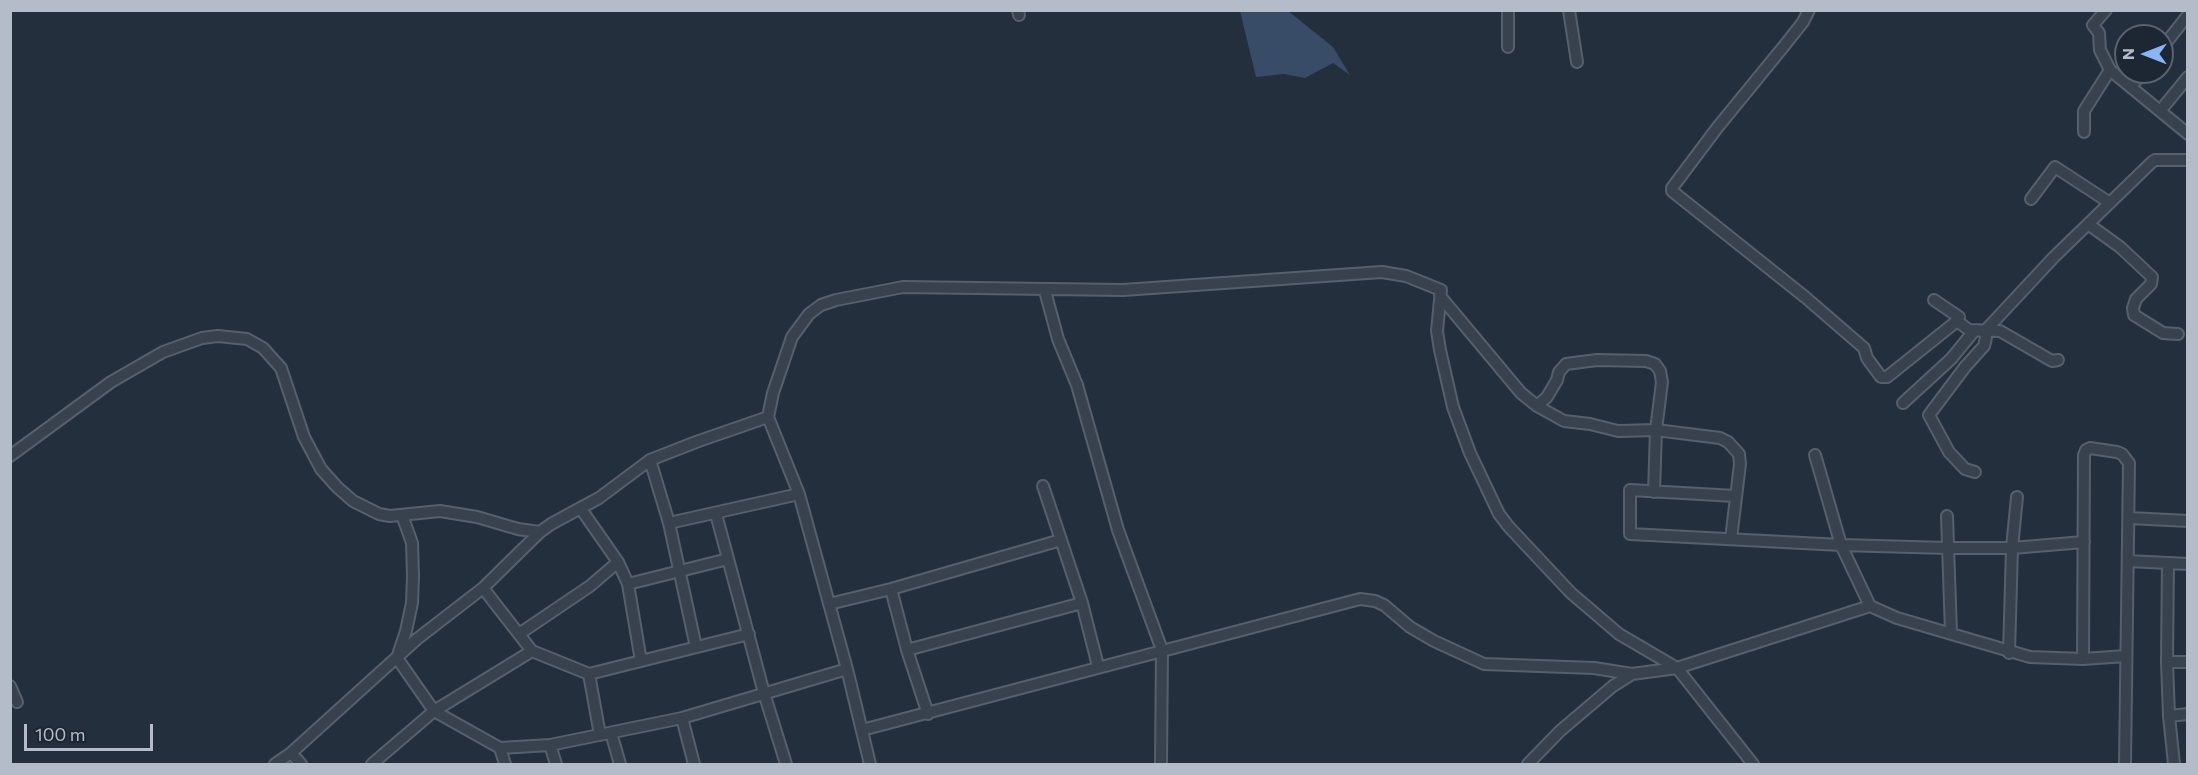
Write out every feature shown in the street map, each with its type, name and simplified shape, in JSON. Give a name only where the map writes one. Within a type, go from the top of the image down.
[{"type":"street","points":[[1508,10],[1508,46]]},
{"type":"street","points":[[1569,10],[1577,62]]},
{"type":"street","points":[[1809,10],[1803,22],[1717,128],[1672,190],[1805,297],[1864,348],[1867,358],[1881,377],[1887,377],[1957,321],[1959,317],[1934,300]]},
{"type":"street","points":[[2106,10],[2093,25],[2099,33],[2100,50],[2110,70],[2187,134]]},
{"type":"street","points":[[2174,32],[2187,15]]},
{"type":"street","points":[[2084,132],[2084,111],[2110,70]]},
{"type":"street","points":[[2160,111],[2187,77]]},
{"type":"street","points":[[1903,403],[2155,159],[2187,159]]},
{"type":"street","points":[[2031,199],[2055,166],[2110,203]]},
{"type":"street","points":[[2088,224],[2120,247],[2152,277],[2151,284],[2136,299],[2133,308],[2134,315],[2163,333],[2178,334]]},
{"type":"street","points":[[870,765],[847,669],[799,494],[768,417],[773,393],[792,337],[809,314],[821,305],[851,296],[885,289],[921,286],[1001,287],[1045,291],[1123,290],[1392,273],[1441,290],[1437,331],[1453,407],[1470,453],[1499,514],[1571,593],[1619,634],[1677,668],[1753,765]]},
{"type":"street","points":[[1045,291],[1058,339],[1077,385],[1118,530],[1162,650],[1161,765]]},
{"type":"street","points":[[1440,297],[1521,393],[1564,421],[1618,431],[1656,430],[1720,438],[1728,442],[1739,454],[1740,464],[1731,539]]},
{"type":"street","points":[[1957,321],[1979,331],[1986,338],[1984,346],[1929,415],[1948,452],[1965,469],[1975,472]]},
{"type":"street","points":[[1979,331],[2000,331],[2052,361],[2058,360]]},
{"type":"street","points":[[10,456],[111,382],[163,352],[202,338],[218,336],[247,339],[263,348],[281,368],[304,437],[321,469],[353,501],[379,514],[440,512],[540,532]]},
{"type":"street","points":[[1538,406],[1547,397],[1559,372],[1566,364],[1597,360],[1655,364],[1660,371],[1662,382],[1656,430],[1654,492]]},
{"type":"street","points":[[274,765],[291,753],[417,639],[483,588],[540,532],[581,509],[650,460],[768,417]]},
{"type":"street","points":[[2083,659],[2084,455],[2090,448],[2117,452],[2129,463],[2126,765]]},
{"type":"street","points":[[1815,455],[1841,545],[1870,606],[1897,618],[2009,652],[2042,659],[2126,656]]},
{"type":"street","points":[[650,460],[669,524],[696,647]]},
{"type":"street","points":[[1043,486],[1082,603],[1098,666]]},
{"type":"street","points":[[1735,496],[1630,490],[1630,534],[1947,548],[2012,548],[2084,542]]},
{"type":"street","points":[[669,524],[799,494]]},
{"type":"street","points":[[2009,652],[2016,498]]},
{"type":"street","points":[[581,509],[618,562],[628,584],[641,661]]},
{"type":"street","points":[[716,514],[764,693],[786,765]]},
{"type":"street","points":[[397,658],[406,632],[412,603],[413,576],[412,543],[402,515]]},
{"type":"street","points":[[1947,516],[1951,633]]},
{"type":"street","points":[[2130,518],[2187,521]]},
{"type":"street","points":[[829,604],[891,589],[1061,540]]},
{"type":"street","points":[[628,584],[728,559]]},
{"type":"street","points":[[2127,561],[2187,564]]},
{"type":"street","points":[[519,634],[590,586],[618,562]]},
{"type":"street","points":[[2168,563],[2167,662],[2174,765]]},
{"type":"street","points":[[483,588],[532,651],[589,674],[749,634]]},
{"type":"street","points":[[891,589],[907,650],[928,714]]},
{"type":"street","points":[[862,730],[928,714],[1098,666],[1360,599],[1384,605],[1410,627],[1484,664],[1594,668],[1632,674],[1677,668],[1870,606]]},
{"type":"street","points":[[907,650],[1082,603]]},
{"type":"street","points":[[378,763],[434,711],[532,651]]},
{"type":"street","points":[[397,658],[434,711],[500,748],[550,745],[682,718],[847,669]]},
{"type":"street","points":[[2167,662],[2187,662]]},
{"type":"street","points":[[589,674],[600,735]]},
{"type":"street","points":[[1528,765],[1560,731],[1632,674]]},
{"type":"street","points":[[10,686],[17,702]]},
{"type":"street","points":[[2169,716],[2187,714]]},
{"type":"street","points":[[682,718],[694,765]]},
{"type":"street","points":[[611,733],[620,765]]},
{"type":"street","points":[[550,745],[556,765]]},
{"type":"street","points":[[500,748],[505,765]]},
{"type":"street","points":[[291,753],[301,765]]},
{"type":"water","points":[[1240,11],[1288,11],[1333,47],[1350,75],[1333,63],[1305,78],[1284,74],[1256,77]]}]
